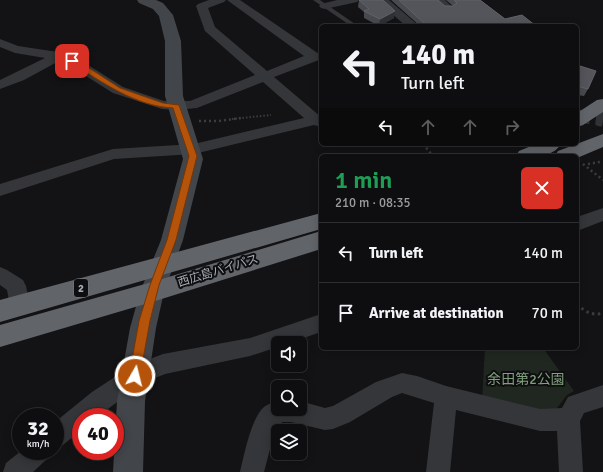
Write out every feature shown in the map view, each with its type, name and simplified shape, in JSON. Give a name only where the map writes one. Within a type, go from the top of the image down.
[{"type":"highway","points":[[579,120],[603,104]]},
{"type":"highway","points":[[579,132],[603,121]]},
{"type":"highway","points":[[571,154],[603,140]]},
{"type":"highway","points":[[528,154],[540,146]]},
{"type":"highway","points":[[530,154],[548,146]]},
{"type":"highway","points":[[579,158],[602,155]]},
{"type":"highway","name":"西広島バイパス","points":[[10,309],[319,222]]},
{"type":"highway","name":"西広島バイパス","points":[[0,336],[152,292],[319,241]]},
{"type":"street","points":[[220,0],[202,6],[209,28],[318,121]]},
{"type":"street","points":[[178,112],[192,105],[314,57],[232,0]]},
{"type":"street","points":[[320,3],[353,0]]},
{"type":"street","points":[[382,0],[411,24]]},
{"type":"street","points":[[438,0],[448,9]]},
{"type":"street","points":[[128,472],[132,401],[143,328],[152,292],[172,240],[193,161],[191,149],[178,112],[173,84],[172,38],[164,12],[158,6],[149,1]]},
{"type":"street","points":[[0,43],[15,49],[58,56],[72,61],[118,90],[178,112]]},
{"type":"street","points":[[0,85],[19,77],[58,56]]},
{"type":"street","points":[[0,190],[113,154],[191,149],[318,121]]},
{"type":"street","points":[[579,223],[603,214]]},
{"type":"street","points":[[0,275],[16,286],[10,309]]},
{"type":"street","points":[[64,430],[100,400],[135,376],[163,364],[250,347],[319,324]]},
{"type":"street","points":[[252,472],[266,424],[273,414],[285,410],[327,419],[336,416],[390,387],[403,382],[446,397],[540,420],[568,419]]},
{"type":"street","points":[[571,472],[568,419],[576,405],[603,396]]},
{"type":"street","points":[[438,472],[446,397]]},
{"type":"street","points":[[15,472],[29,460]]},
{"type":"lane","points":[[320,3],[352,24]]},
{"type":"path","points":[[178,112],[219,121],[275,115]]},
{"type":"path","points":[[425,146],[431,154]]},
{"type":"path","points":[[602,155],[583,164],[603,180]]},
{"type":"path","points":[[579,306],[589,314],[597,315],[603,313]]},
{"type":"green space","name":"余田第2公園","points":[[485,350],[544,350],[574,391],[567,395],[550,417],[482,401]]},
{"type":"building","points":[[359,0],[383,0],[395,11],[380,19],[364,11],[369,9]]},
{"type":"building","points":[[399,0],[438,0],[445,6],[453,6],[457,3],[454,0],[480,0],[505,19],[522,15],[533,24],[425,24]]},
{"type":"building","points":[[580,66],[596,71],[588,89],[579,87]]},
{"type":"tunnel","points":[[579,116],[603,119],[598,118]]},
{"type":"route","points":[[72,61],[118,90],[162,105],[176,106],[193,156],[193,161],[172,240],[152,292],[144,321],[135,376]]}]
